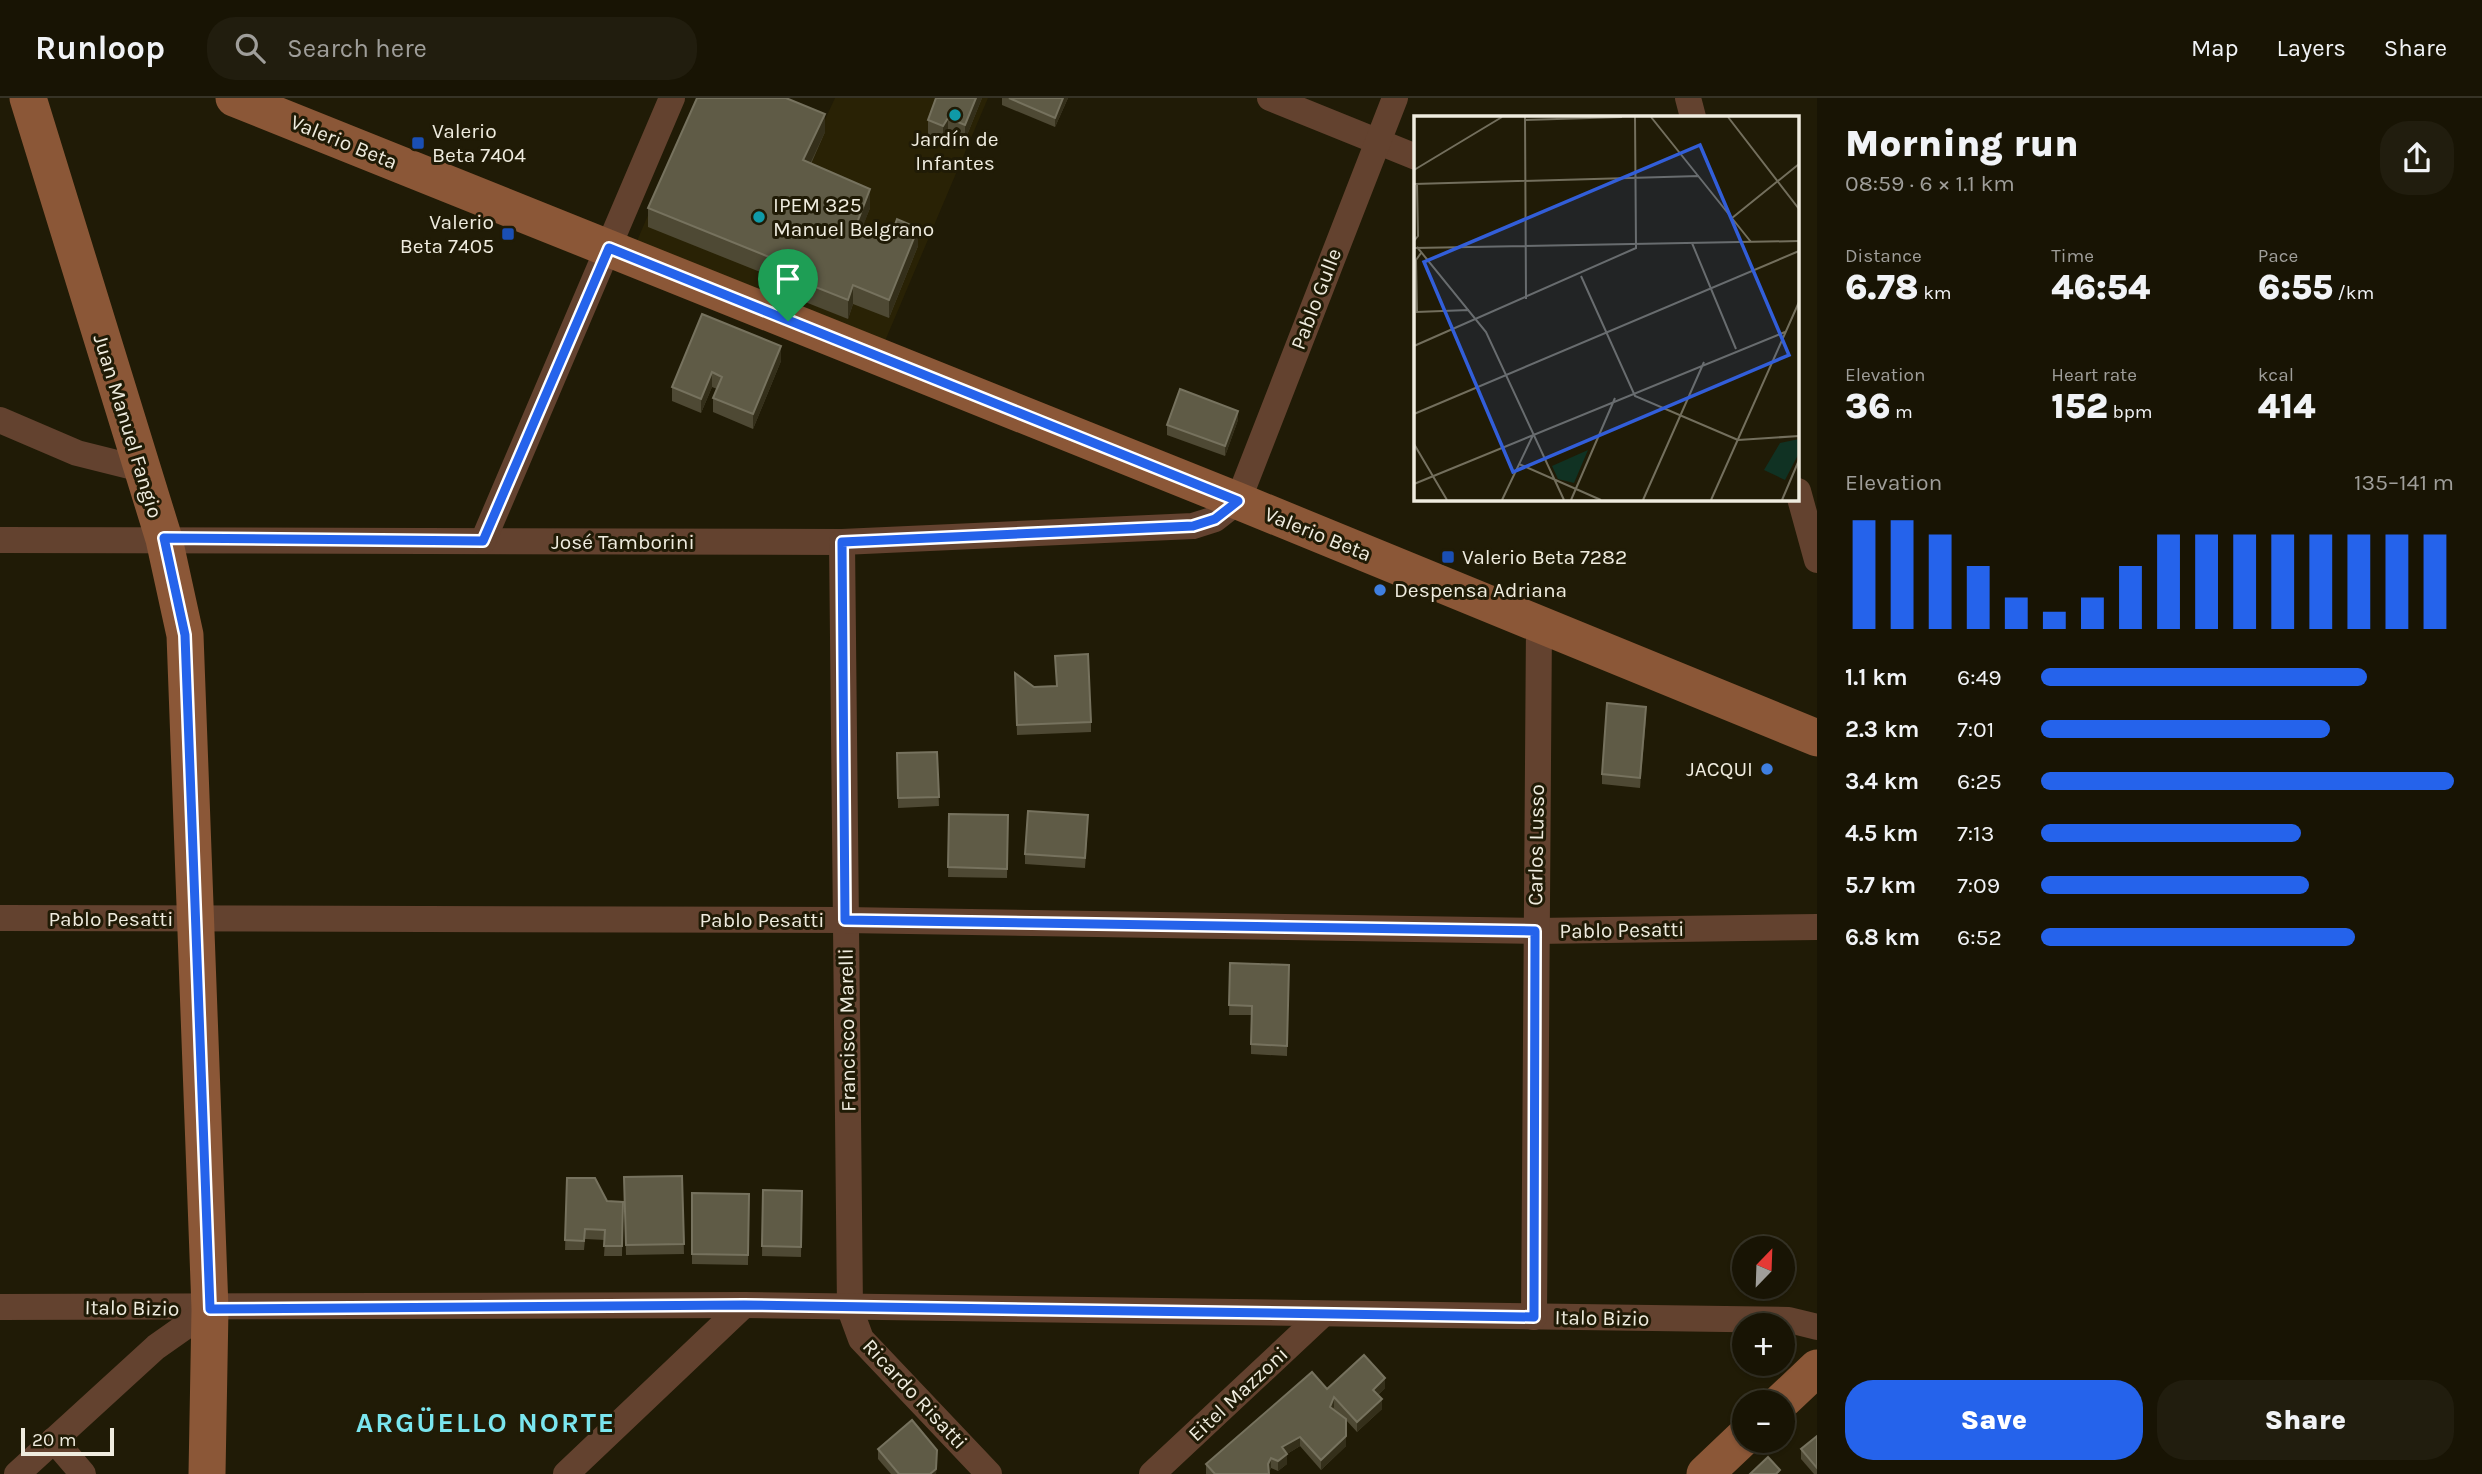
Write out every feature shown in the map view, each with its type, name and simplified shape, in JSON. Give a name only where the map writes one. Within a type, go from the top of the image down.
[{"type":"main road","name":"Juan Manuel Fangio","points":[[28,98],[164,538],[185,635],[210,1309],[207,1474]]},
{"type":"main road","name":"Valerio Beta","points":[[234,98],[1238,501],[1817,737]]},
{"type":"main road","points":[[1794,1390],[1817,1368]]},
{"type":"main road","points":[[1705,1474],[1732,1448]]},
{"type":"street","points":[[483,541],[672,98]]},
{"type":"street","points":[[1270,98],[1414,156]]},
{"type":"street","name":"Pablo Gulle","points":[[1238,501],[1395,98]]},
{"type":"street","points":[[1688,98],[1693,116]]},
{"type":"street","points":[[0,421],[77,453],[141,469]]},
{"type":"street","points":[[1800,498],[1817,560]]},
{"type":"street","name":"José Tamborini","points":[[0,540],[164,538],[842,542],[1193,526],[1215,519],[1238,501]]},
{"type":"street","name":"Francisco Marelli","points":[[842,542],[850,1309]]},
{"type":"street","name":"Carlos Lusso","points":[[1534,1317],[1539,624]]},
{"type":"street","name":"Pablo Pesatti","points":[[0,918],[845,920],[1535,931],[1817,927]]},
{"type":"street","points":[[566,1474],[744,1305]]},
{"type":"street","name":"Italo Bizio","points":[[0,1307],[210,1309],[744,1305],[850,1309],[1789,1320],[1817,1327]]},
{"type":"street","points":[[18,1474],[156,1347],[210,1309]]},
{"type":"street","name":"Ricardo Risatti","points":[[850,1309],[861,1339],[989,1474]]},
{"type":"street","name":"Eitel Mazzoni","points":[[1152,1474],[1323,1314]]},
{"type":"street","points":[[54,1440],[83,1474]]},
{"type":"shaded area","points":[[698,98],[822,126],[835,98],[988,98],[885,341],[637,241]]},
{"type":"building","name":"IPEM 325 Manuel Belgrano","points":[[697,98],[786,98],[825,114],[803,160],[870,189],[857,223],[891,236],[897,219],[918,228],[889,300],[853,285],[848,300],[780,273],[784,263],[648,208]]},
{"type":"building","points":[[936,98],[976,98],[965,125],[948,118],[943,126],[928,120]]},
{"type":"building","points":[[1009,98],[1063,98],[1055,118]]},
{"type":"building","points":[[702,314],[781,346],[753,414],[713,398],[722,377],[712,372],[701,399],[672,387]]},
{"type":"building","points":[[1180,389],[1238,411],[1225,446],[1167,425]]},
{"type":"building","points":[[1088,654],[1091,722],[1017,725],[1015,673],[1034,687],[1057,686],[1055,656]]},
{"type":"building","points":[[1607,703],[1646,707],[1640,778],[1602,774]]},
{"type":"building","points":[[937,752],[939,797],[898,798],[897,753]]},
{"type":"building","points":[[1028,811],[1088,815],[1085,858],[1025,854]]},
{"type":"building","points":[[949,814],[1008,815],[1007,869],[948,867]]},
{"type":"building","points":[[1230,963],[1289,965],[1287,1046],[1251,1044],[1252,1006],[1229,1005]]},
{"type":"building","points":[[682,1176],[684,1244],[626,1245],[624,1177]]},
{"type":"building","points":[[567,1178],[595,1178],[607,1201],[623,1202],[622,1246],[604,1246],[605,1230],[585,1229],[584,1241],[565,1240]]},
{"type":"building","points":[[763,1190],[802,1191],[801,1247],[762,1246]]},
{"type":"building","points":[[692,1193],[749,1194],[748,1255],[692,1254]]},
{"type":"building","points":[[1364,1355],[1385,1378],[1373,1390],[1382,1399],[1357,1422],[1334,1397],[1330,1407],[1346,1419],[1346,1436],[1321,1460],[1300,1437],[1282,1447],[1287,1454],[1278,1461],[1271,1458],[1268,1464],[1269,1474],[1215,1474],[1206,1464],[1312,1372],[1327,1389]]},
{"type":"building","points":[[912,1420],[937,1450],[936,1469],[930,1474],[899,1474],[878,1449]]},
{"type":"building","points":[[1817,1436],[1817,1468],[1801,1449]]},
{"type":"building","points":[[1768,1457],[1780,1470],[1776,1474],[1750,1474]]},
{"type":"place","name":"Jardín de Infantes","points":[[955,115]]},
{"type":"place","name":"Valerio Beta 7404","points":[[418,143]]},
{"type":"place","name":"IPEM 325 Manuel Belgrano","points":[[759,217]]},
{"type":"place","name":"Valerio Beta 7405","points":[[508,234]]},
{"type":"place","name":"Valerio Beta 7282","points":[[1448,557]]},
{"type":"place","name":"Despensa Adriana","points":[[1380,590]]},
{"type":"place","name":"JACQUI","points":[[1767,769]]},
{"type":"district","name":"ARGÜELLO NORTE","points":[[486,1422]]},
{"type":"route","points":[[609,248],[788,321],[1238,501],[1215,519],[1193,526],[842,542],[845,920],[1535,931],[1534,1317],[850,1309],[744,1305],[210,1309],[185,635],[164,538],[483,541],[609,248]]}]
